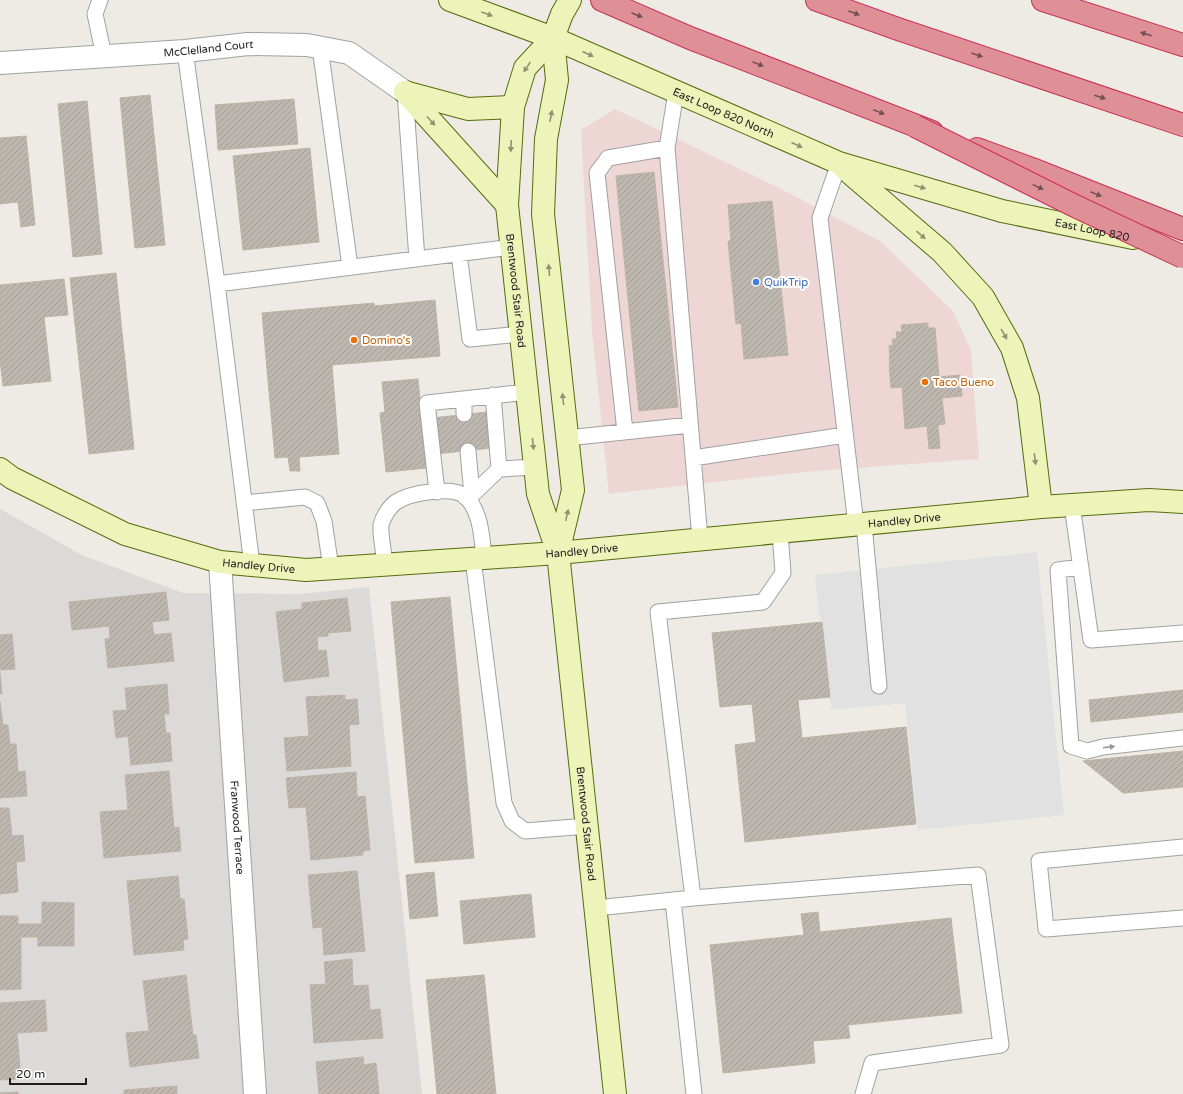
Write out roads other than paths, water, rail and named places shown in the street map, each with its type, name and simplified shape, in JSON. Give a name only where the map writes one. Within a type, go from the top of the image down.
[{"type":"highway","points":[[602,0],[698,40],[915,126],[1032,169],[1183,229]]},
{"type":"highway","points":[[818,0],[1183,125]]},
{"type":"highway","points":[[1043,0],[1183,46]]},
{"type":"highway","points":[[915,126],[1183,257]]},
{"type":"main road","name":"East Loop 820 North","points":[[450,0],[553,38],[839,163],[1002,211]]},
{"type":"main road","name":"Brentwood Stair Road","points":[[570,0],[562,14],[553,38],[525,68],[513,107],[507,205],[538,494],[558,553],[615,1094]]},
{"type":"main road","name":"Brentwood Stair Road","points":[[553,38],[557,80],[546,139],[543,214],[573,490],[558,553]]},
{"type":"main road","points":[[405,92],[468,109],[513,107]]},
{"type":"main road","points":[[405,92],[507,205]]},
{"type":"main road","points":[[839,163],[942,252],[982,297],[1012,348],[1028,398],[1041,507]]},
{"type":"main road","name":"East Loop 820","points":[[1002,211],[1183,248]]},
{"type":"main road","name":"Handley Drive","points":[[0,469],[12,478],[125,534],[220,562],[306,570],[558,553],[1041,507],[1148,500],[1183,502]]},
{"type":"street","name":"McClelland Court","points":[[0,63],[184,51],[248,44],[307,45],[349,53],[405,92]]},
{"type":"street","name":"Franwood Terrace","points":[[220,562],[256,1094]]},
{"type":"lane","points":[[100,0],[95,14],[104,56]]},
{"type":"lane","points":[[320,47],[350,267]]},
{"type":"lane","points":[[184,51],[217,284],[252,565]]},
{"type":"lane","points":[[405,92],[418,259]]},
{"type":"lane","points":[[676,92],[667,148],[700,539]]},
{"type":"lane","points":[[625,432],[597,173],[608,158],[667,148]]},
{"type":"lane","points":[[839,163],[820,218],[846,435],[860,524],[879,686]]},
{"type":"lane","points":[[217,284],[512,247]]},
{"type":"lane","points":[[459,254],[470,339],[521,334]]},
{"type":"lane","points":[[437,492],[427,403],[527,392]]},
{"type":"lane","points":[[493,395],[499,469]]},
{"type":"lane","points":[[464,399],[464,414]]},
{"type":"lane","points":[[567,438],[690,425]]},
{"type":"lane","points":[[693,458],[846,435]]},
{"type":"lane","points":[[468,451],[469,496],[482,534],[478,558],[504,803],[512,821],[525,831],[587,826]]},
{"type":"lane","points":[[469,496],[499,469],[535,468]]},
{"type":"lane","points":[[385,564],[381,525],[386,514],[396,502],[420,493],[454,491],[469,496]]},
{"type":"lane","points":[[244,503],[305,497],[317,503],[324,521],[331,568]]},
{"type":"lane","points":[[1072,505],[1091,640],[1183,634]]},
{"type":"lane","points":[[693,898],[658,612],[763,602],[783,573],[780,532]]},
{"type":"lane","points":[[1081,566],[1058,570],[1071,746],[1087,751],[1104,747],[1183,738]]},
{"type":"lane","points":[[1183,847],[1039,861],[1046,929],[1183,918]]},
{"type":"lane","points":[[596,908],[693,898],[978,875],[1001,1045],[872,1062],[863,1094]]},
{"type":"lane","points":[[673,900],[694,1094]]},
{"type":"place","name":"QuikTrip","points":[[756,282]]},
{"type":"place","name":"Domino's","points":[[354,340]]},
{"type":"place","name":"Taco Bueno","points":[[925,382]]}]
